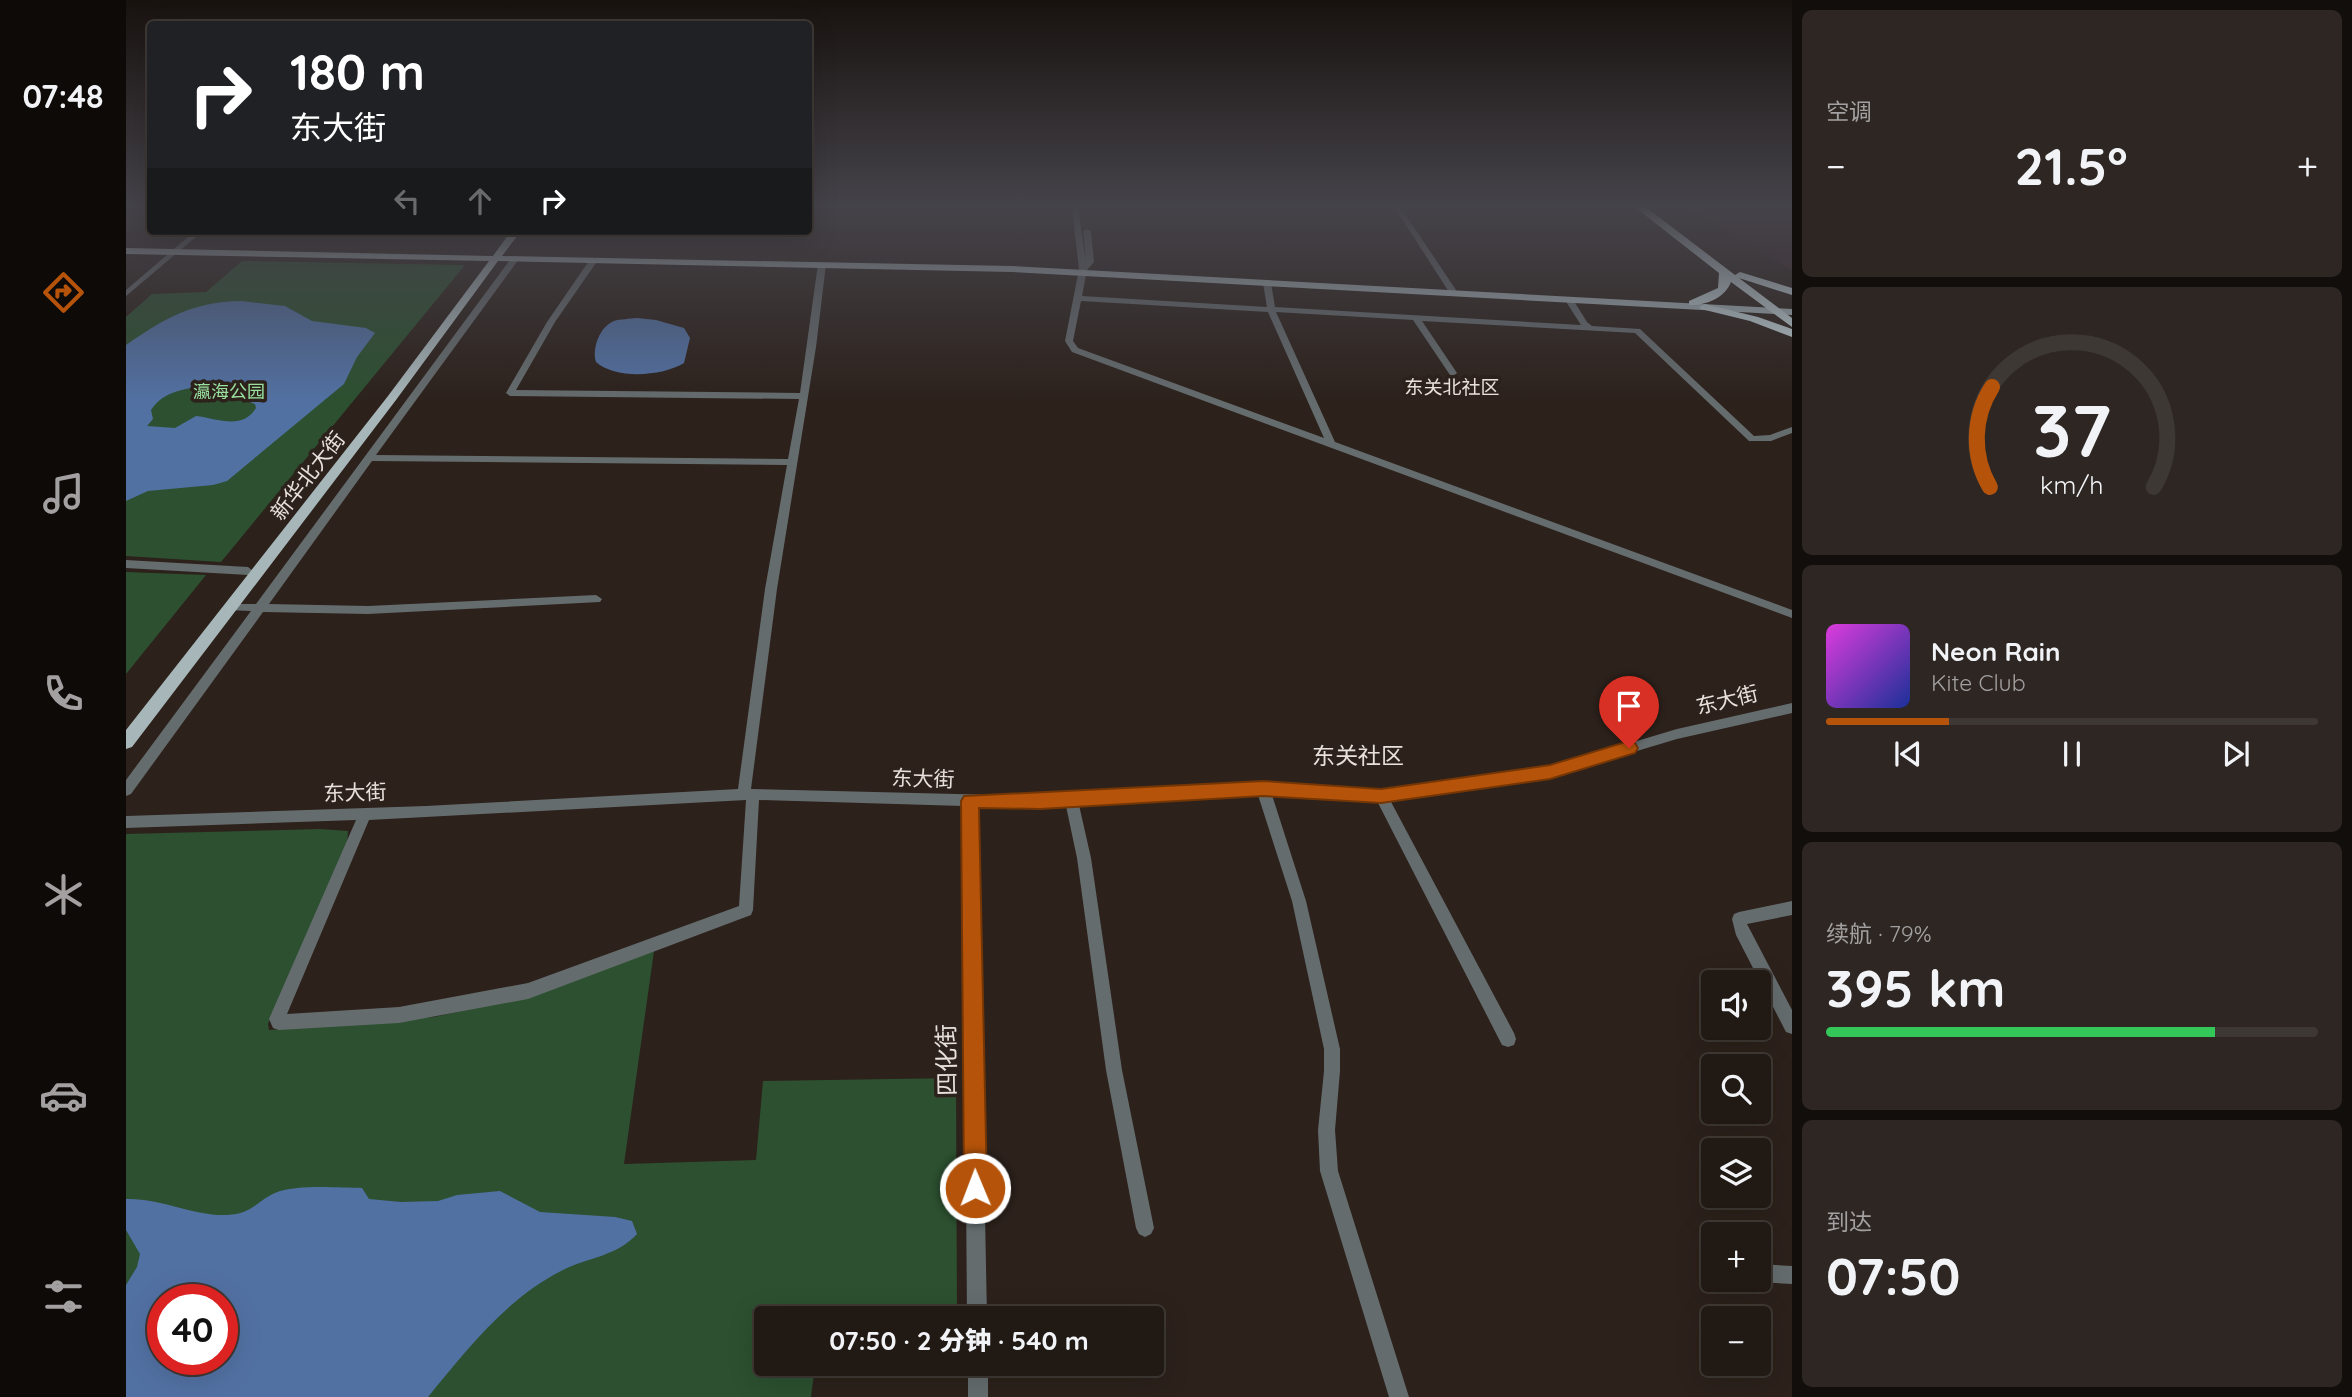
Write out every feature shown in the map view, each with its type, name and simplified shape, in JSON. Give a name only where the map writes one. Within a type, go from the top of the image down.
[{"type":"highway","points":[[1699,305],[1724,288],[1724,273]]},
{"type":"highway","points":[[1726,273],[1784,309]]},
{"type":"highway","points":[[1738,273],[1784,309],[1792,324]]},
{"type":"highway","points":[[1740,275],[1792,292]]},
{"type":"highway","points":[[1699,305],[1743,316],[1792,333]]},
{"type":"main road","name":"新华北大街","points":[[126,726],[481,273]]},
{"type":"main road","name":"新华北大街","points":[[126,742],[393,398],[482,273]]},
{"type":"main road","points":[[1117,273],[1569,300],[1784,309]]},
{"type":"main road","points":[[1126,273],[1699,305]]},
{"type":"street","points":[[126,295],[151,273]]},
{"type":"street","points":[[126,790],[505,273]]},
{"type":"street","points":[[585,273],[551,323],[510,393],[803,396]]},
{"type":"street","points":[[365,814],[277,1019],[279,1022],[399,1015],[528,991],[746,910],[749,794],[791,462],[812,347],[821,273]]},
{"type":"street","points":[[1083,273],[1069,341],[1074,350],[1331,442],[1792,614]]},
{"type":"street","points":[[1441,273],[1452,290]]},
{"type":"street","points":[[1267,283],[1271,310],[1331,442]]},
{"type":"street","points":[[1077,298],[1637,331],[1752,439],[1771,438],[1791,432]]},
{"type":"street","points":[[1569,300],[1584,324],[1590,328]]},
{"type":"street","points":[[1416,318],[1453,373]]},
{"type":"street","points":[[369,458],[791,462]]},
{"type":"street","points":[[126,564],[248,571]]},
{"type":"street","points":[[230,607],[368,610],[596,598]]},
{"type":"street","name":"东大街","points":[[126,822],[365,814],[749,794],[970,801],[1071,800],[1263,789],[1381,796],[1550,772],[1677,734],[1792,708]]},
{"type":"street","points":[[1263,789],[1299,901],[1332,1049],[1335,1074],[1328,1100],[1326,1139],[1329,1171],[1399,1397]]},
{"type":"street","points":[[1381,796],[1508,1039]]},
{"type":"street","points":[[1071,800],[1084,858],[1114,1069],[1144,1228]]},
{"type":"street","name":"四化街","points":[[970,801],[977,1306]]},
{"type":"street","points":[[1792,908],[1740,919],[1741,930],[1792,1026]]},
{"type":"street","points":[[1771,1273],[1792,1275]]},
{"type":"street","points":[[978,1376],[978,1397]]},
{"type":"green space","name":"瀛海公园","points":[[228,273],[458,273],[221,562],[126,556],[126,317],[152,294],[206,292]]},
{"type":"green space","points":[[126,572],[206,575],[126,674]]},
{"type":"green space","points":[[320,829],[348,831],[347,845],[268,1024],[269,1030],[434,1017],[535,995],[654,951],[624,1164],[756,1160],[763,1081],[956,1078],[957,1306],[754,1306],[754,1376],[814,1376],[811,1397],[126,1397],[126,834]]},
{"type":"green space","points":[[900,1376],[958,1376],[958,1378]]},
{"type":"water","points":[[241,301],[285,306],[312,321],[366,328],[375,333],[357,357],[344,384],[227,481],[213,485],[148,491],[126,501],[126,345],[180,313],[224,302]],"holes":[[[243,385],[250,389],[246,401],[255,404],[256,408],[244,419],[228,421],[196,416],[175,428],[147,426],[153,419],[151,410],[158,402],[177,391]]]},
{"type":"water","points":[[637,318],[684,328],[690,338],[684,363],[664,371],[627,374],[615,372],[596,362],[596,345],[604,328],[614,321]]},
{"type":"water","points":[[306,1187],[362,1188],[369,1199],[401,1202],[438,1201],[457,1195],[500,1191],[540,1212],[615,1217],[632,1221],[637,1234],[620,1248],[571,1266],[522,1296],[488,1327],[428,1397],[126,1397],[126,1285],[137,1267],[140,1254],[126,1230],[126,1199],[227,1215],[248,1210],[275,1193]]},
{"type":"district","name":"东关北社区","points":[[1452,387]]},
{"type":"district","name":"东关社区","points":[[1358,756]]},
{"type":"route","points":[[975,1188],[970,801],[1040,802],[1263,789],[1381,796],[1550,772],[1629,748]]}]
